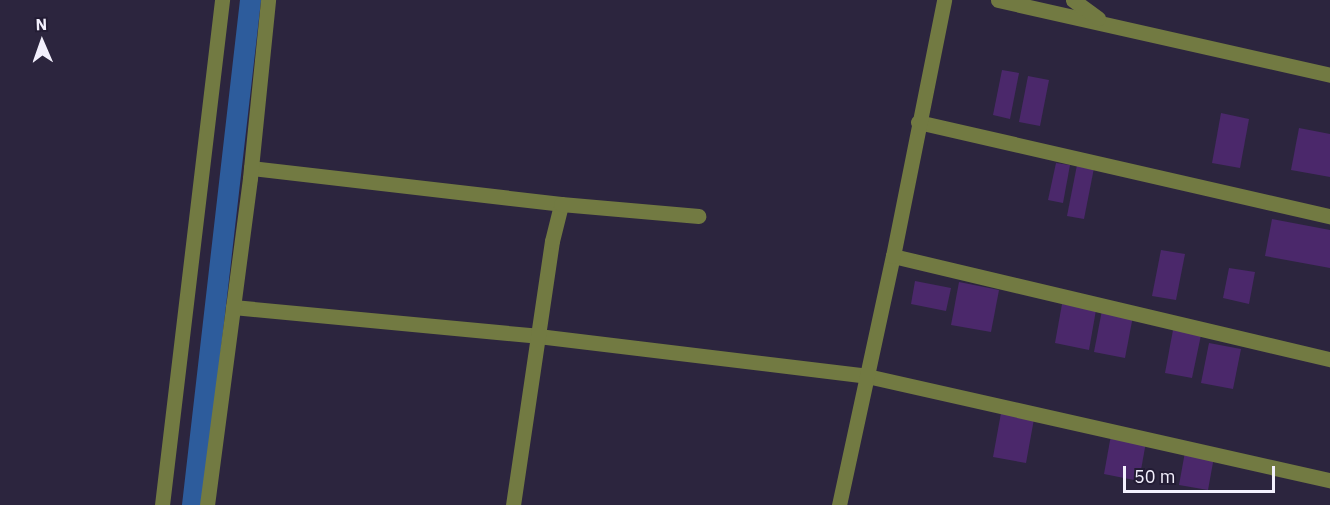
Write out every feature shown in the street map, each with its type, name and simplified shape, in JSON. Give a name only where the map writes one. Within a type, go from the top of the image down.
[{"type":"street","points":[[162,505],[222,0]]},
{"type":"street","points":[[207,505],[251,168],[268,0]]},
{"type":"street","points":[[839,505],[893,256],[944,0]]},
{"type":"street","points":[[998,0],[1330,75]]},
{"type":"street","points":[[1073,0],[1105,23]]},
{"type":"street","points":[[918,122],[1330,216]]},
{"type":"street","points":[[251,168],[561,204],[698,216]]},
{"type":"street","points":[[513,505],[552,241],[561,204]]},
{"type":"street","points":[[893,256],[1330,359]]},
{"type":"street","points":[[233,307],[538,336],[867,376],[1330,480]]},
{"type":"building","points":[[1002,70],[1019,73],[1010,119],[993,115]]},
{"type":"building","points":[[1028,76],[1049,80],[1040,126],[1019,122]]},
{"type":"building","points":[[1221,113],[1249,119],[1240,168],[1212,163]]},
{"type":"building","points":[[1299,128],[1330,134],[1330,177],[1291,170]]},
{"type":"building","points":[[1056,163],[1070,165],[1063,203],[1048,200]]},
{"type":"building","points":[[1077,165],[1094,168],[1084,219],[1067,216]]},
{"type":"building","points":[[1272,219],[1330,230],[1330,268],[1265,256]]},
{"type":"building","points":[[1161,250],[1185,254],[1176,300],[1152,296]]},
{"type":"building","points":[[1229,268],[1255,272],[1249,304],[1223,298]]},
{"type":"building","points":[[915,281],[951,288],[946,311],[911,304]]},
{"type":"building","points":[[959,282],[999,290],[991,332],[951,325]]},
{"type":"building","points":[[1062,304],[1096,310],[1089,350],[1055,343]]},
{"type":"building","points":[[1102,310],[1133,316],[1125,358],[1094,352]]},
{"type":"building","points":[[1173,330],[1201,335],[1192,378],[1165,373]]},
{"type":"building","points":[[1209,343],[1241,349],[1233,389],[1201,383]]},
{"type":"building","points":[[1001,413],[1034,419],[1026,463],[993,457]]},
{"type":"building","points":[[1111,435],[1146,442],[1139,481],[1104,474]]},
{"type":"building","points":[[1185,452],[1214,457],[1208,490],[1179,485]]},
{"type":"waterway","points":[[192,505],[250,0]]}]
